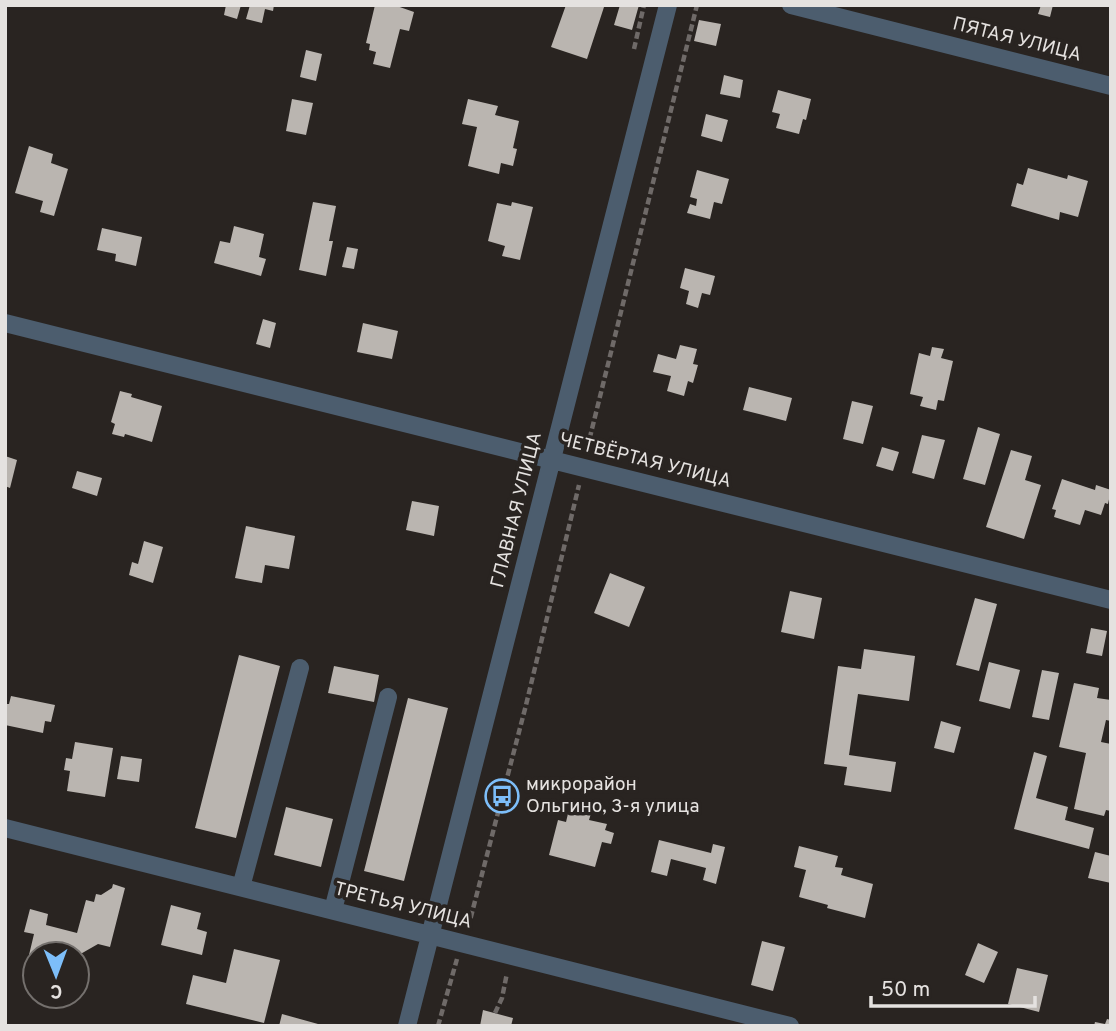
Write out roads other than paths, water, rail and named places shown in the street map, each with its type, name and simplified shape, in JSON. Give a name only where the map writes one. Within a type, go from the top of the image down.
[{"type":"street","name":"ГЛАВНАЯ УЛИЦА","points":[[407,1026],[668,5]]},
{"type":"street","name":"ПЯТАЯ УЛИЦА","points":[[791,5],[1111,86]]},
{"type":"street","name":"ЧЕТВЁРТАЯ УЛИЦА","points":[[5,323],[1111,600]]},
{"type":"street","points":[[241,887],[300,668]]},
{"type":"street","points":[[333,910],[388,698]]},
{"type":"street","name":"ТРЕТЬЯ УЛИЦА","points":[[5,828],[790,1026]]},
{"type":"place","name":"микрорайон Ольгино, 3-я улица","points":[[502,796]]}]
